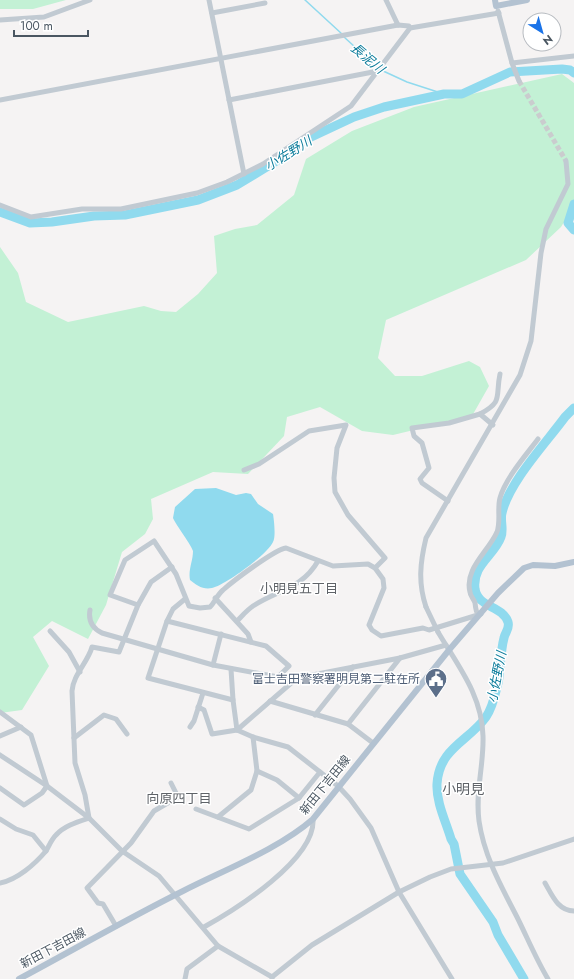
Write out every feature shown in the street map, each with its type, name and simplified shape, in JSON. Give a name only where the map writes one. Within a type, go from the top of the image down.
[{"type":"main road","points":[[496,3],[527,0]]},
{"type":"main road","name":"新田下吉田線","points":[[19,979],[175,895],[278,843],[313,819],[448,647],[498,593],[524,568],[533,565],[556,566],[574,562]]},
{"type":"street","points":[[0,20],[44,17],[90,0]]},
{"type":"street","points":[[209,0],[244,174]]},
{"type":"street","points":[[386,0],[398,25]]},
{"type":"street","points":[[212,13],[265,3]]},
{"type":"street","points":[[496,3],[512,63],[518,79]]},
{"type":"street","points":[[0,100],[398,25],[410,28],[499,13]]},
{"type":"street","points":[[0,205],[31,217],[82,209],[120,209],[197,193],[244,174],[263,164],[351,106],[410,28]]},
{"type":"street","points":[[512,63],[574,56]]},
{"type":"street","points":[[229,100],[378,71]]},
{"type":"street","points":[[548,979],[491,864],[483,842],[479,820],[478,799],[484,737],[477,699],[468,679],[438,632],[426,607],[419,580],[420,564],[426,538],[520,375],[531,341],[540,253],[546,229],[568,184],[566,162]]},
{"type":"street","points":[[448,501],[422,483],[420,479],[429,468],[422,442],[414,436],[412,428],[449,423],[480,414],[494,404],[498,398],[497,387],[500,374]]},
{"type":"street","points":[[480,414],[492,425]]},
{"type":"street","points":[[244,470],[259,464],[309,431],[346,425],[337,448],[334,484],[338,499],[348,514],[385,558],[375,568]]},
{"type":"street","points":[[138,605],[110,595],[125,560],[154,541],[180,581],[185,599],[189,606],[200,608],[210,607],[215,598],[233,582],[282,549],[289,549],[318,561],[340,566],[368,564],[375,568],[383,579],[384,588],[370,625],[372,630],[381,636],[423,628],[429,630],[480,614],[475,609],[476,604],[470,592],[471,571],[497,531],[498,509],[504,489],[520,462],[538,439]]},
{"type":"street","points":[[237,621],[253,605],[298,584],[312,572],[318,561]]},
{"type":"street","points":[[89,818],[85,795],[75,763],[72,686],[89,657],[92,647],[119,652],[138,605],[151,582],[172,567]]},
{"type":"street","points":[[215,598],[248,634],[251,642]]},
{"type":"street","points":[[185,599],[173,609],[167,621],[156,650],[148,678],[233,700]]},
{"type":"street","points":[[90,610],[89,621],[94,628],[102,633],[156,650],[212,665],[278,677],[297,678],[448,647]]},
{"type":"street","points":[[167,621],[266,646],[289,666],[278,677]]},
{"type":"street","points":[[50,630],[69,652],[80,672]]},
{"type":"street","points":[[212,665],[221,634]]},
{"type":"street","points":[[348,724],[400,658]]},
{"type":"street","points":[[316,715],[353,667]]},
{"type":"street","points":[[232,669],[233,700],[237,730]]},
{"type":"street","points":[[198,707],[204,710],[212,734],[237,730],[297,678]]},
{"type":"street","points":[[190,727],[194,721],[203,693]]},
{"type":"street","points":[[270,701],[348,724],[373,743]]},
{"type":"street","points":[[0,712],[31,735],[47,786],[42,794],[24,805],[0,788]]},
{"type":"street","points":[[74,738],[104,715],[116,719],[127,734]]},
{"type":"street","points":[[0,736],[21,727]]},
{"type":"street","points":[[237,730],[253,737],[288,747],[338,786],[363,815],[371,828],[399,892],[452,979]]},
{"type":"street","points":[[218,817],[251,790],[257,771],[253,737]]},
{"type":"street","points":[[0,755],[47,786],[89,818],[122,851],[159,876],[204,927],[218,946],[272,978],[312,945],[399,892],[451,869],[502,863],[574,839]]},
{"type":"street","points":[[257,771],[277,780],[299,798]]},
{"type":"street","points":[[196,809],[249,829],[299,798],[320,772]]},
{"type":"street","points":[[116,926],[103,904],[98,903],[87,888],[130,843],[154,811],[178,798],[171,783]]},
{"type":"street","points":[[0,883],[7,882],[33,864],[46,850],[55,835],[66,828],[89,818]]},
{"type":"street","points":[[0,819],[33,835],[46,850]]},
{"type":"street","points":[[204,927],[261,890],[292,861],[302,850],[307,841],[313,819]]},
{"type":"street","points":[[545,883],[558,904],[565,910],[574,911]]},
{"type":"street","points":[[185,979],[187,969],[218,946]]},
{"type":"green space","points":[[0,0],[66,0],[33,9],[0,9]]},
{"type":"green space","points":[[562,74],[574,83],[574,206],[561,227],[526,260],[386,320],[378,358],[395,376],[422,376],[469,361],[480,367],[489,386],[472,416],[393,435],[362,431],[320,407],[287,417],[284,436],[248,474],[213,472],[151,499],[153,519],[145,534],[122,552],[106,605],[88,639],[52,621],[33,637],[49,666],[22,710],[0,713],[0,247],[18,273],[26,302],[68,322],[144,306],[161,311],[176,312],[198,294],[217,273],[214,236],[235,229],[257,225],[294,195],[306,159],[352,131],[414,107]]},
{"type":"water","points":[[216,488],[236,495],[246,493],[251,494],[258,504],[273,514],[274,536],[273,542],[263,554],[246,568],[218,586],[203,588],[190,580],[193,551],[173,518],[175,507],[195,489]]},
{"type":"waterway","name":"長泥川","points":[[305,0],[342,34]]},
{"type":"waterway","name":"長泥川","points":[[344,37],[378,68]]},
{"type":"waterway","name":"小佐野川","points":[[0,212],[30,223],[52,222],[94,216],[125,215],[198,200],[237,185],[283,157],[307,139],[354,117],[384,107],[444,94],[462,94],[510,72],[562,69],[570,70],[574,73]]},
{"type":"waterway","name":"長泥川","points":[[381,70],[407,82],[444,94]]},
{"type":"waterway","name":"小佐野川","points":[[574,204],[568,223],[574,230]]},
{"type":"waterway","name":"小佐野川","points":[[524,979],[498,935],[493,922],[460,874],[454,844],[438,798],[437,784],[439,772],[449,753],[486,717],[494,701],[498,683],[501,655],[508,622],[501,612],[485,603],[477,595],[475,589],[477,573],[484,561],[494,550],[501,537],[502,513],[512,489],[520,476],[565,417],[574,408]]},
{"type":"tunnel","points":[[519,81],[566,161]]},
{"type":"place","name":"富士吉田警察署明見第二駐在所","points":[[436,698]]},
{"type":"district","name":"小明見五丁目","points":[[299,588]]},
{"type":"district","name":"小明見","points":[[463,789]]},
{"type":"district","name":"向原四丁目","points":[[179,798]]}]
